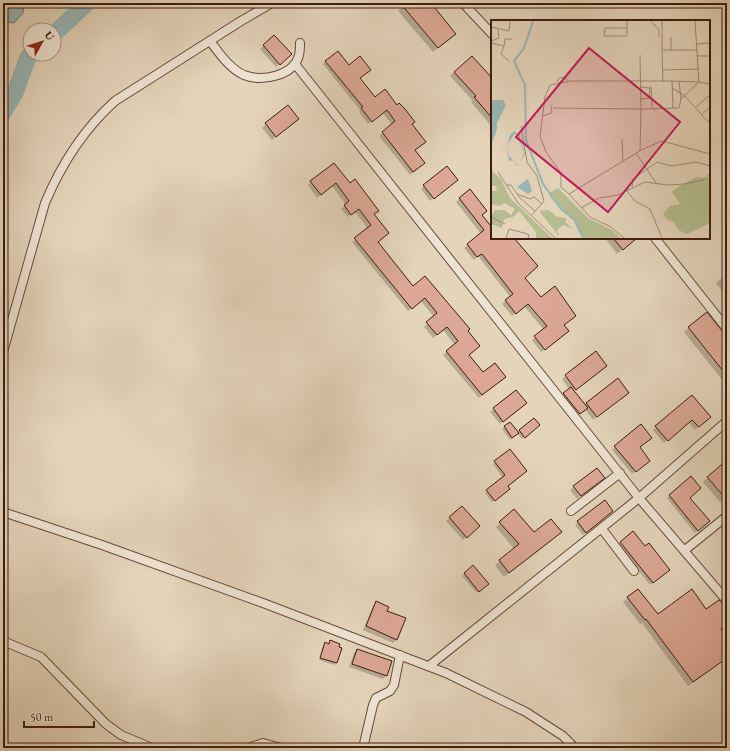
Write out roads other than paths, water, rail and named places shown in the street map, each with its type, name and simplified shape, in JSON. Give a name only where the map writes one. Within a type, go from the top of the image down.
[{"type":"street","points":[[3,352],[45,203],[74,150],[97,118],[115,101],[272,3]]},
{"type":"street","points":[[463,3],[491,33]]},
{"type":"street","points":[[210,41],[227,61],[244,75],[266,78],[282,73],[295,64],[299,56],[300,43]]},
{"type":"street","points":[[295,64],[639,498],[727,601]]},
{"type":"street","points":[[656,239],[727,329]]},
{"type":"street","points":[[429,666],[602,529],[727,421]]},
{"type":"street","points":[[571,511],[620,473]]},
{"type":"street","points":[[3,512],[117,550],[446,673],[526,712],[563,736],[575,748]]},
{"type":"street","points":[[685,550],[727,516]]},
{"type":"street","points":[[602,529],[634,571]]},
{"type":"street","points":[[3,641],[42,657],[106,724],[122,735],[152,748]]},
{"type":"street","points":[[363,748],[373,705],[376,698],[390,691],[394,685],[400,655]]},
{"type":"street","points":[[248,748],[263,743],[281,748]]},
{"type":"water","points":[[12,3],[24,3],[23,13],[14,23],[7,22],[3,26],[3,18]]},
{"type":"waterway","points":[[62,26],[87,3]]},
{"type":"waterway","points":[[3,113],[15,93],[26,62]]}]
